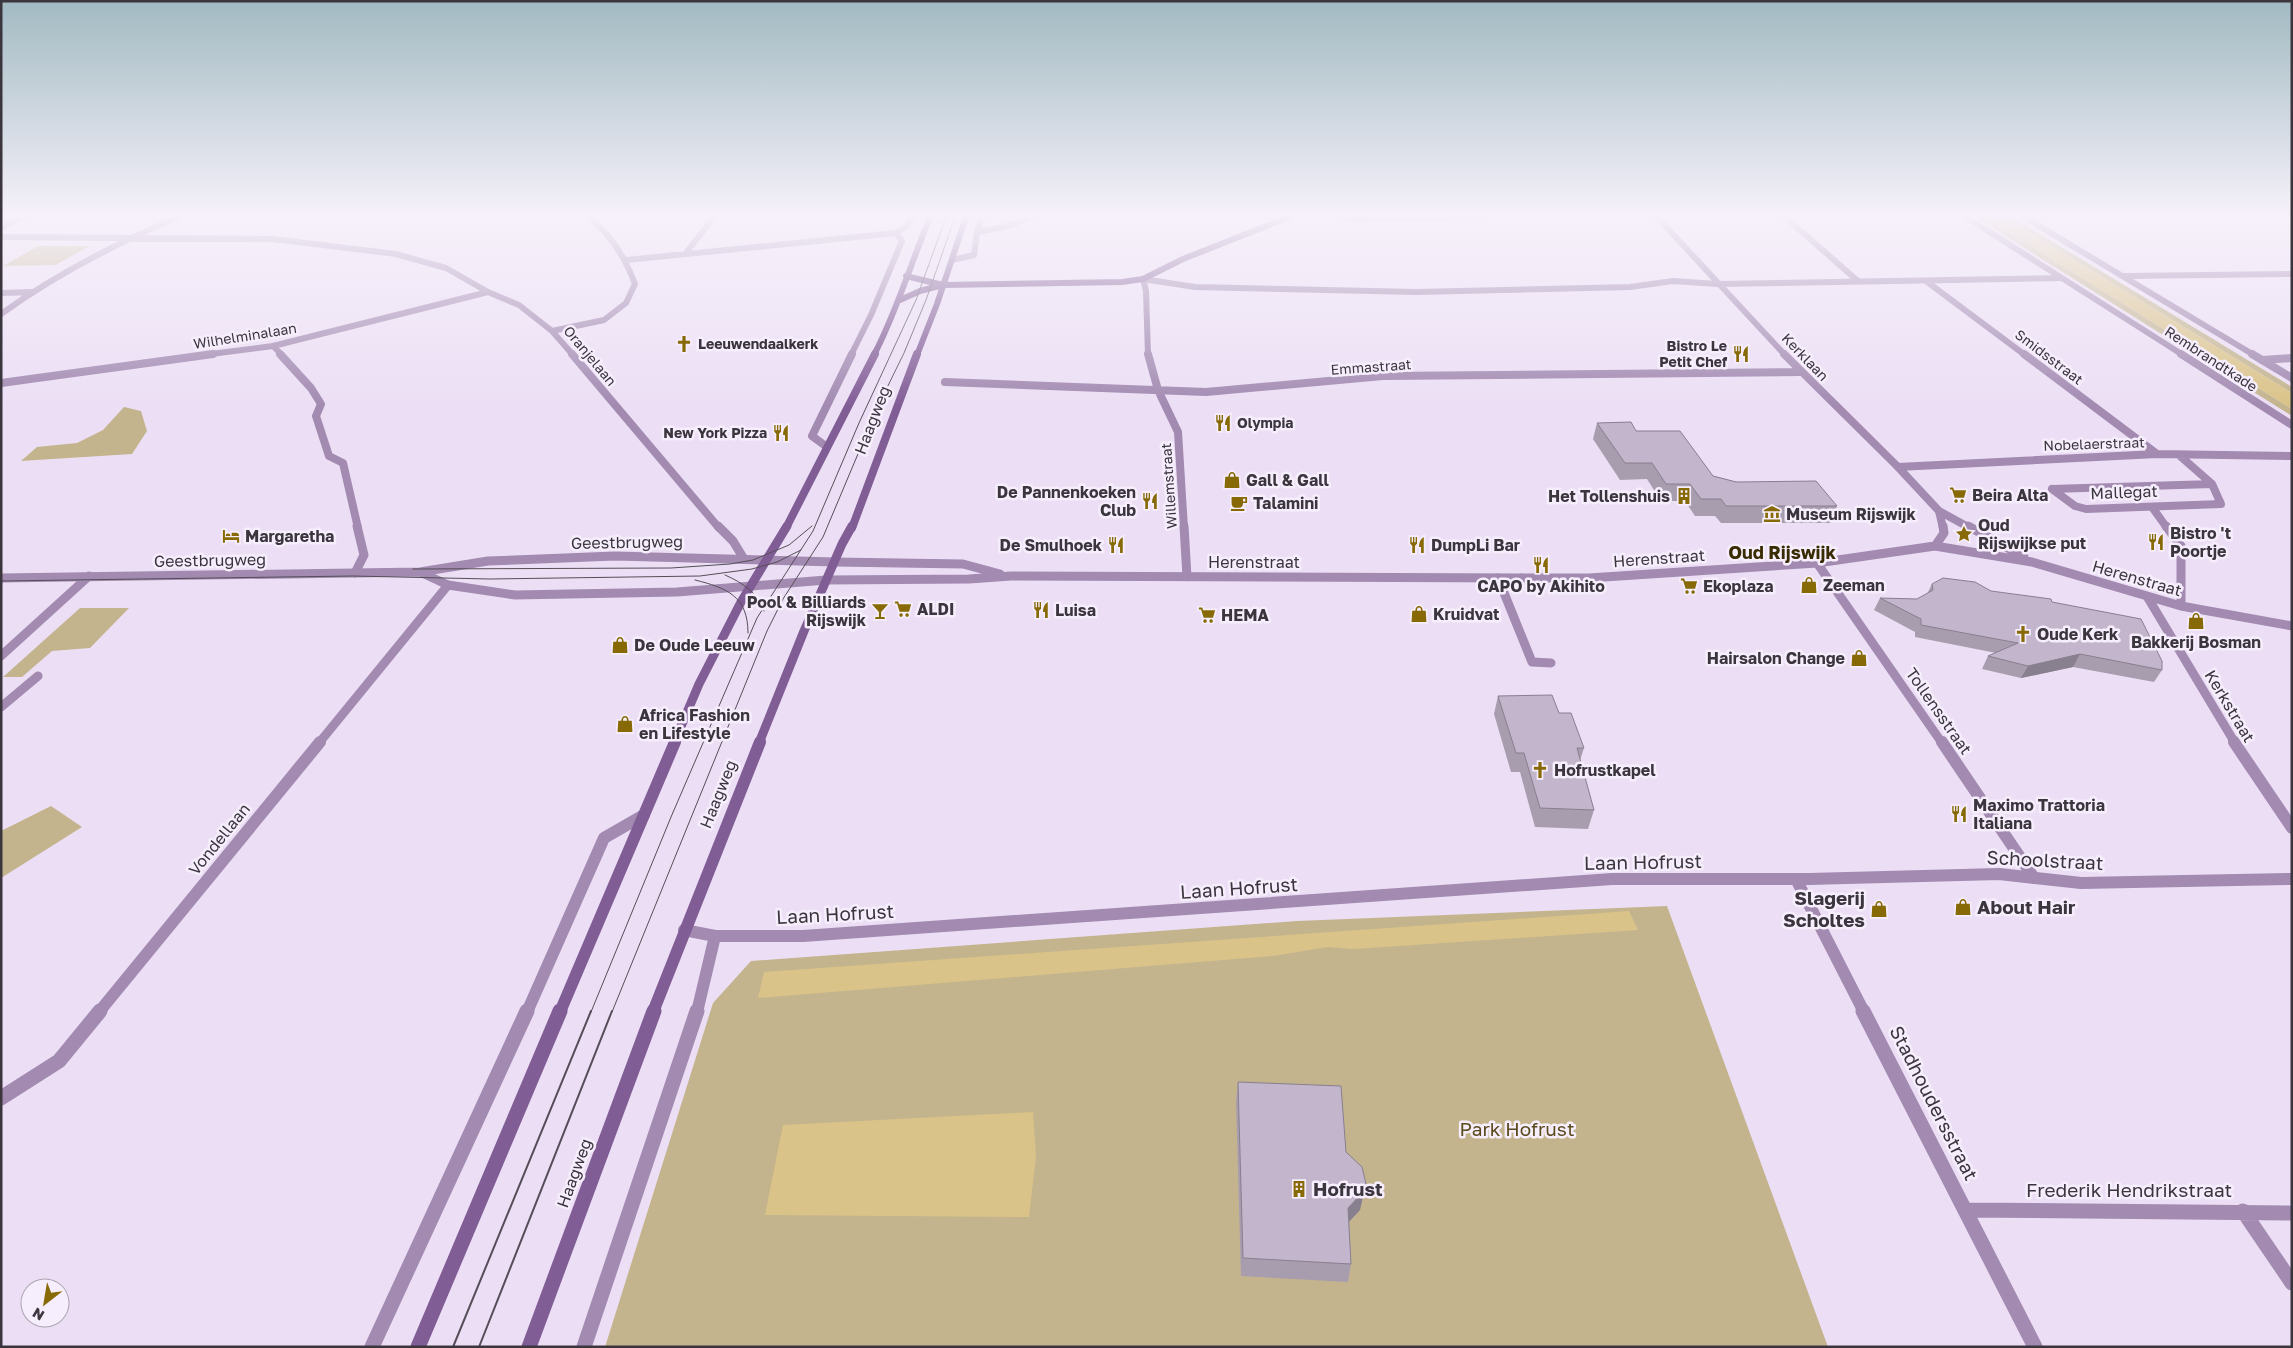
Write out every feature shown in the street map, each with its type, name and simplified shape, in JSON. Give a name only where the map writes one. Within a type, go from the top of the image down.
[{"type":"main road","name":"Haagweg","points":[[418,1347],[699,684],[741,602],[791,520],[900,300],[905,280]]},
{"type":"main road","points":[[922,280],[943,285]]},
{"type":"main road","name":"Haagweg","points":[[529,1347],[684,930],[770,714],[826,580],[855,522],[945,280]]},
{"type":"main road","points":[[900,300],[920,291],[943,285],[1122,282],[1137,280]]},
{"type":"street","points":[[1,314],[32,292],[55,280]]},
{"type":"street","name":"Oranjelaan","points":[[467,280],[519,306],[552,331],[716,524],[733,541],[744,559]]},
{"type":"street","points":[[552,331],[604,320],[626,303],[635,284],[633,280]]},
{"type":"street","name":"Haagweg","points":[[827,447],[812,436],[886,280]]},
{"type":"street","name":"Willemstraat","points":[[1143,280],[1146,291],[1148,354],[1158,390],[1178,432],[1187,577]]},
{"type":"street","points":[[1149,280],[1195,287],[1397,292],[1630,287],[1653,282],[1698,281],[1716,284],[1932,280]]},
{"type":"street","name":"Kerklaan","points":[[1712,280],[1800,372],[1939,511],[2032,562]]},
{"type":"street","name":"Smidsstraat","points":[[1926,280],[2158,454]]},
{"type":"street","name":"Rembrandtkade","points":[[2064,280],[2292,426]]},
{"type":"street","name":"Rembrandtkade","points":[[2129,280],[2292,378]]},
{"type":"street","points":[[1,292],[32,292]]},
{"type":"street","name":"Wilhelminalaan","points":[[1,383],[273,346],[488,292]]},
{"type":"street","points":[[273,346],[311,388],[321,404],[316,416],[320,433],[329,456],[343,463],[364,555],[355,573]]},
{"type":"street","points":[[2262,360],[2292,358]]},
{"type":"street","name":"Emmastraat","points":[[945,382],[1206,392],[1383,376],[1800,372]]},
{"type":"street","name":"Nobelaerstraat","points":[[1898,468],[2158,454],[2292,456]]},
{"type":"street","points":[[2179,455],[2212,484]]},
{"type":"street","name":"Mallegat","points":[[2212,484],[2221,504],[2152,507],[2086,509],[2075,506],[2052,490],[2212,484]]},
{"type":"street","points":[[2152,507],[2181,546],[2181,606]]},
{"type":"street","points":[[1935,546],[1944,532],[1939,511]]},
{"type":"street","name":"Herenstraat","points":[[826,580],[969,579],[1011,576],[1589,578],[1818,563],[1935,546],[2032,562],[2148,598],[2181,606],[2292,626]]},
{"type":"street","name":"Geestbrugweg","points":[[1,578],[420,572],[488,561],[615,556],[835,562]]},
{"type":"street","name":"Herenstraat","points":[[835,562],[963,564],[1011,576]]},
{"type":"street","name":"Tollensstraat","points":[[1818,563],[2034,878]]},
{"type":"street","name":"Geestbrugweg","points":[[420,572],[448,586],[515,595],[677,592],[826,580]]},
{"type":"street","points":[[1,656],[89,576]]},
{"type":"street","points":[[1498,578],[1532,662],[1551,663]]},
{"type":"street","name":"Vondellaan","points":[[1,1098],[59,1061],[448,586]]},
{"type":"street","name":"Kerkstraat","points":[[2148,598],[2239,750],[2292,828]]},
{"type":"street","points":[[1,707],[38,676]]},
{"type":"street","points":[[372,1347],[505,1061],[604,838],[644,815]]},
{"type":"street","name":"Schoolstraat","points":[[1796,879],[1999,874],[2081,883],[2292,879]]},
{"type":"street","name":"Laan Hofrust","points":[[684,930],[715,936],[803,936],[1612,879],[1796,879]]},
{"type":"street","name":"Stadhoudersstraat","points":[[1796,879],[1967,1210],[2035,1347]]},
{"type":"street","points":[[584,1347],[700,1003],[715,936]]},
{"type":"street","name":"Frederik Hendrikstraat","points":[[1967,1210],[2243,1211],[2292,1213]]},
{"type":"street","points":[[2243,1211],[2292,1283]]},
{"type":"green space","points":[[2075,280],[2085,280],[2292,409],[2292,416]]},
{"type":"green space","points":[[2107,280],[2116,280],[2292,387],[2292,393]]},
{"type":"green space","points":[[124,407],[141,411],[147,431],[132,454],[21,461],[37,447],[77,443],[103,430]]},
{"type":"green space","points":[[80,608],[129,608],[90,648],[52,651],[22,677],[3,677]]},
{"type":"green space","points":[[51,806],[82,827],[1,878],[1,831]]},
{"type":"green space","name":"Park Hofrust","points":[[1667,906],[1828,1347],[605,1347],[713,1003],[751,961],[1297,921]]},
{"type":"shaded area","points":[[2085,280],[2107,280],[2292,393],[2292,409]]},
{"type":"shaded area","points":[[1629,911],[1638,930],[1354,949],[1328,947],[1273,956],[758,998],[764,972]]},
{"type":"shaded area","points":[[1033,1112],[1036,1156],[1029,1217],[765,1215],[783,1125]]},
{"type":"building","points":[[1631,422],[1636,431],[1680,431],[1713,476],[1736,482],[1816,481],[1837,506],[1726,506],[1721,499],[1701,499],[1690,484],[1666,484],[1652,463],[1625,463],[1597,423]]},
{"type":"building","name":"Oude Kerk","points":[[1943,578],[1975,582],[1991,591],[2051,599],[2052,602],[2141,619],[2162,661],[2162,670],[2080,654],[2028,666],[1988,656],[2018,643],[1921,625],[1921,619],[1880,598],[1917,599],[1933,590],[1932,584]]},
{"type":"building","name":"Hofrustkapel","points":[[1552,695],[1559,713],[1571,713],[1584,748],[1577,748],[1594,810],[1540,808],[1524,753],[1516,753],[1498,696]]},
{"type":"building","name":"Hofrust","points":[[1238,1082],[1341,1086],[1346,1152],[1362,1167],[1366,1184],[1364,1191],[1348,1208],[1351,1264],[1243,1258]]},
{"type":"tram line","points":[[801,550],[813,531],[923,280]]},
{"type":"tram line","points":[[612,1012],[767,631],[783,599],[823,537],[879,404],[904,353],[933,280]]},
{"type":"tram line","points":[[413,569],[671,568],[730,564],[753,560],[789,545],[812,526]]},
{"type":"tram line","points":[[1,581],[353,576],[490,579],[700,576],[752,569],[777,562],[801,550]]},
{"type":"tram line","points":[[763,609],[801,550]]},
{"type":"tram line","points":[[725,575],[749,589],[763,609]]},
{"type":"tram line","points":[[695,580],[717,586],[734,596],[744,610],[748,633]]},
{"type":"tram line","points":[[591,1012],[671,817],[757,618],[763,609]]},
{"type":"tram line","points":[[453,1347],[591,1011]]},
{"type":"tram line","points":[[479,1347],[612,1011]]},
{"type":"place","name":"Leeuwendaalkerk","points":[[684,344]]},
{"type":"place","name":"Bistro Le Petit Chef","points":[[1741,354]]},
{"type":"place","name":"Olympia","points":[[1223,423]]},
{"type":"place","name":"New York Pizza","points":[[781,433]]},
{"type":"place","name":"Gall & Gall","points":[[1232,480]]},
{"type":"place","name":"Beira Alta","points":[[1958,495]]},
{"type":"place","name":"Het Tollenshuis","points":[[1684,496]]},
{"type":"place","name":"De Pannenkoeken Club","points":[[1150,501]]},
{"type":"place","name":"Talamini","points":[[1239,503]]},
{"type":"place","name":"Museum Rijswijk","points":[[1772,514]]},
{"type":"place","name":"Oud Rijswijkse put","points":[[1964,534]]},
{"type":"place","name":"Margaretha","points":[[231,536]]},
{"type":"place","name":"Bistro 't Poortje","points":[[2156,542]]},
{"type":"place","name":"De Smulhoek","points":[[1116,545]]},
{"type":"place","name":"DumpLi Bar","points":[[1417,545]]},
{"type":"place","name":"CAPO by Akihito","points":[[1541,565]]},
{"type":"place","name":"Zeeman","points":[[1809,585]]},
{"type":"place","name":"Ekoplaza","points":[[1689,586]]},
{"type":"place","name":"ALDI","points":[[903,609]]},
{"type":"place","name":"Luisa","points":[[1041,610]]},
{"type":"place","name":"Pool & Billiards Rijswijk","points":[[880,611]]},
{"type":"place","name":"Kruidvat","points":[[1419,614]]},
{"type":"place","name":"HEMA","points":[[1207,615]]},
{"type":"place","name":"Bakkerij Bosman","points":[[2196,621]]},
{"type":"place","name":"Oude Kerk","points":[[2023,634]]},
{"type":"place","name":"De Oude Leeuw","points":[[620,645]]},
{"type":"place","name":"Hairsalon Change","points":[[1859,658]]},
{"type":"place","name":"Africa Fashion en Lifestyle","points":[[625,724]]},
{"type":"place","name":"Hofrustkapel","points":[[1540,770]]},
{"type":"place","name":"Maximo Trattoria Italiana","points":[[1959,814]]},
{"type":"place","name":"About Hair","points":[[1963,907]]},
{"type":"place","name":"Slagerij Scholtes","points":[[1879,909]]},
{"type":"place","name":"Hofrust","points":[[1299,1189]]},
{"type":"district","name":"Oud Rijswijk","points":[[1782,553]]}]
